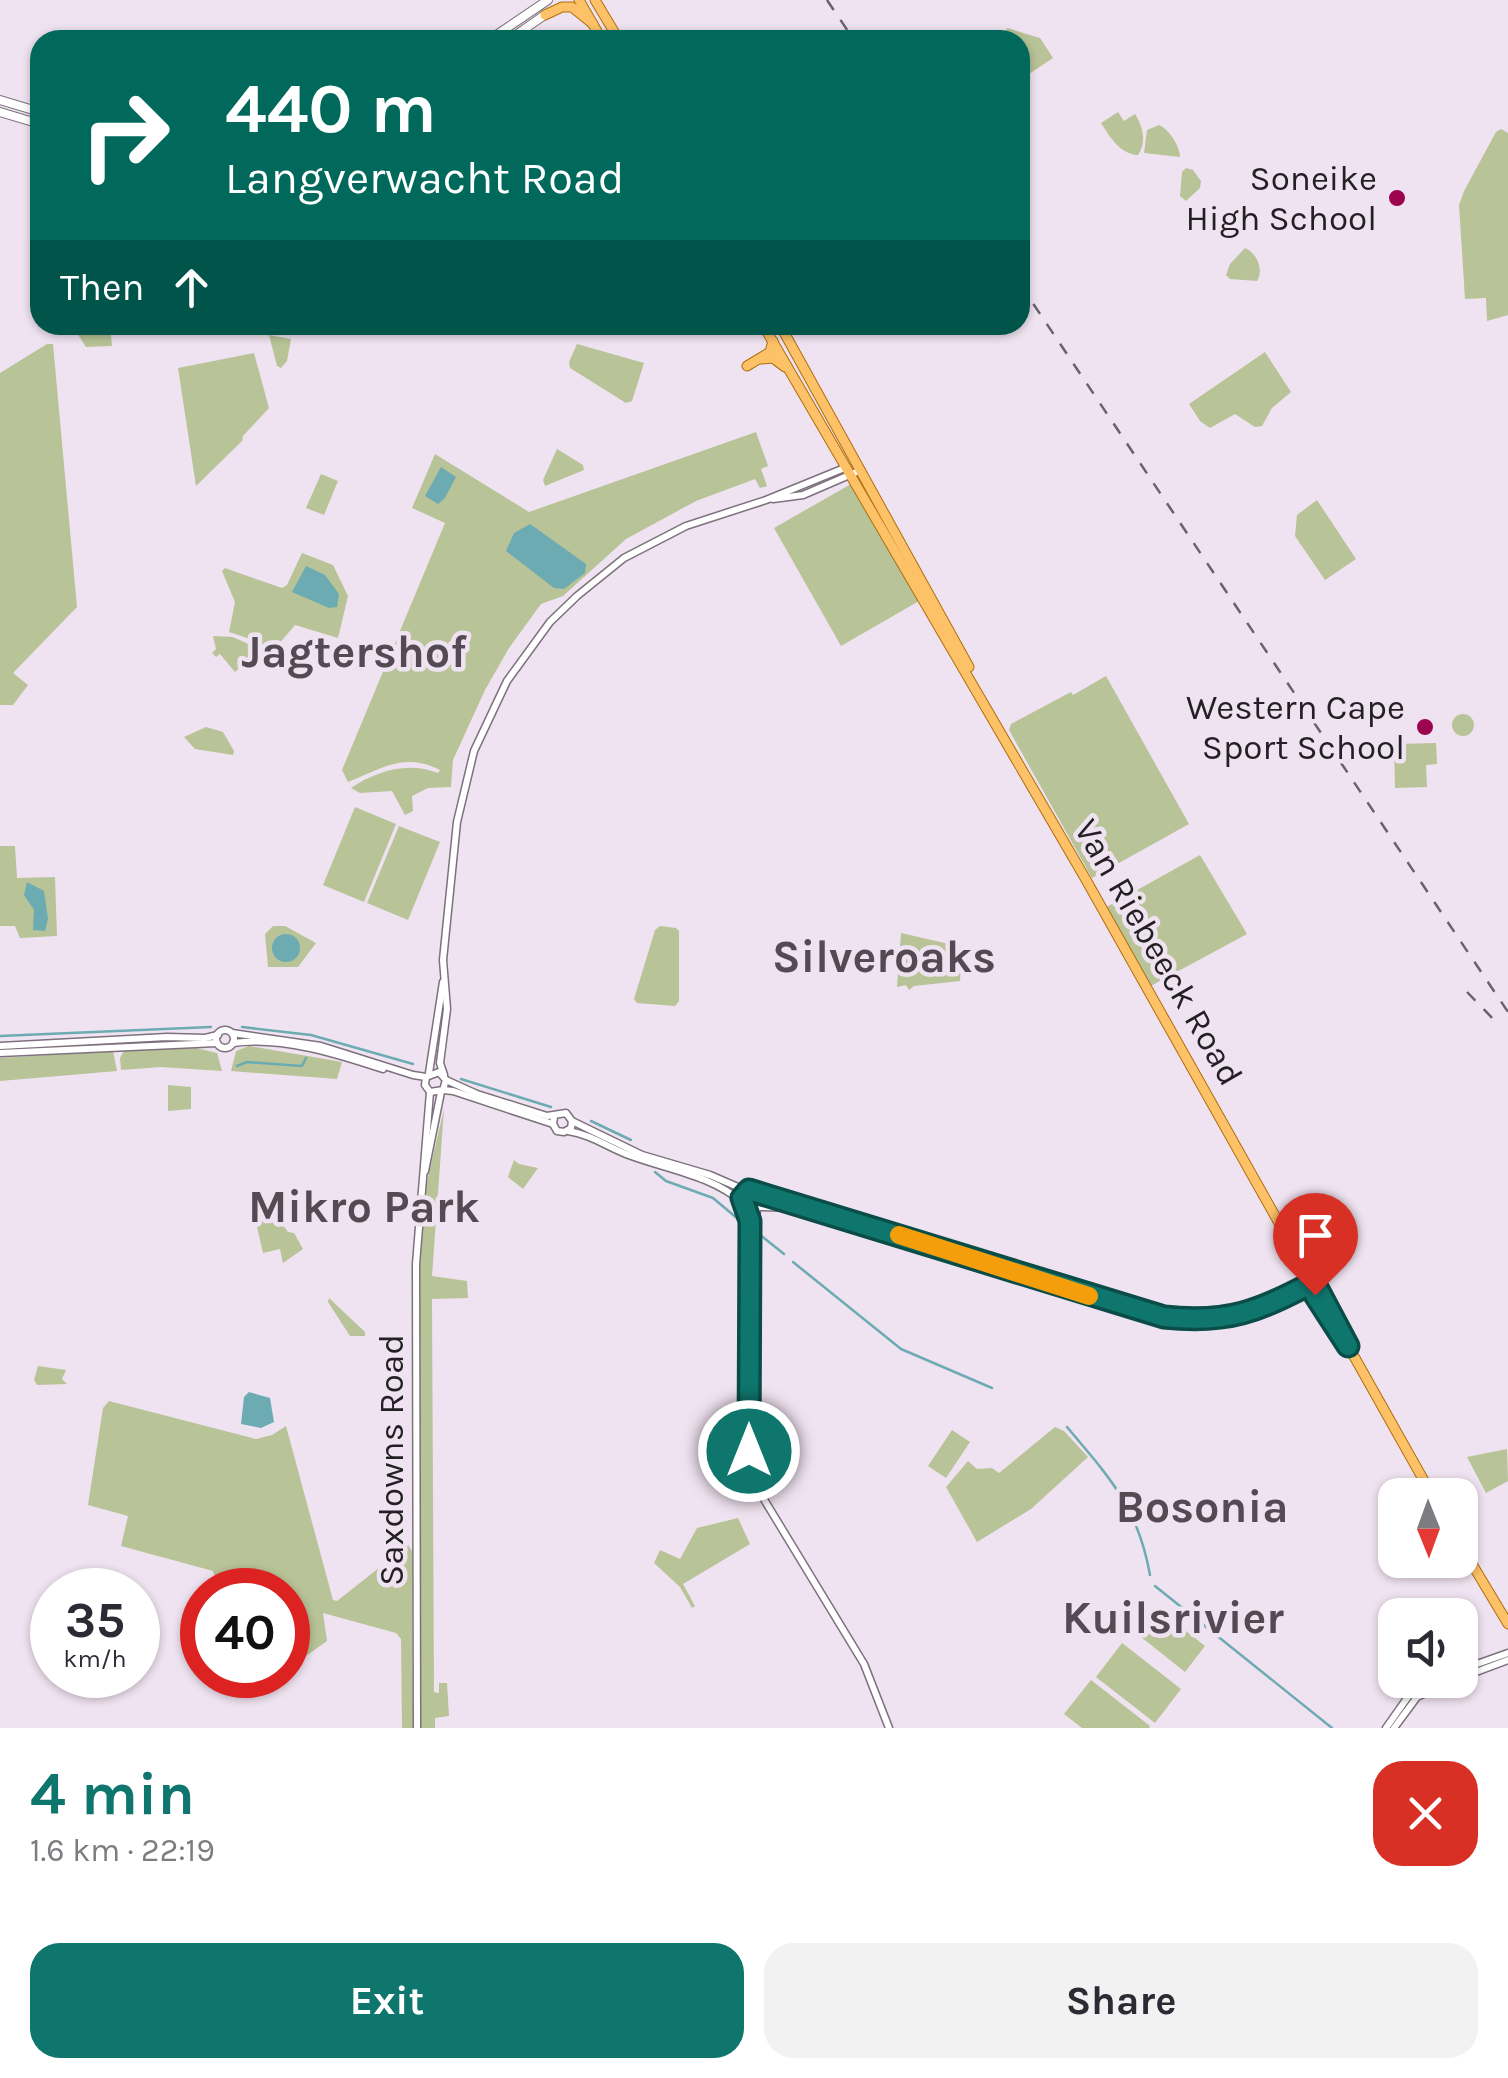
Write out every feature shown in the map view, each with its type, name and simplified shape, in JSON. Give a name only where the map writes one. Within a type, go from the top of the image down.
[{"type":"main road","points":[[504,30],[548,0]]},
{"type":"main road","points":[[524,30],[568,0]]},
{"type":"main road","points":[[579,0],[596,30]]},
{"type":"main road","points":[[595,0],[613,30]]},
{"type":"main road","points":[[545,16],[569,6],[582,11],[593,24]]},
{"type":"main road","points":[[0,100],[30,109]]},
{"type":"main road","points":[[0,112],[30,121]]},
{"type":"main road","name":"Van Riebeeck Road","points":[[769,335],[854,468]]},
{"type":"main road","name":"Van Riebeeck Road","points":[[785,335],[854,468],[1422,1478]]},
{"type":"main road","points":[[748,366],[771,350],[772,341]]},
{"type":"main road","points":[[761,358],[778,360],[799,385]]},
{"type":"main road","points":[[1478,1575],[1508,1624]]},
{"type":"main road","points":[[1478,1577],[1508,1635]]},
{"type":"street","name":"Saxdowns Road","points":[[417,1728],[416,1284],[423,1146],[430,1111],[427,1082],[443,981],[457,822],[467,774],[490,712],[528,649],[576,596],[624,558],[701,520],[766,500],[803,494],[854,468]]},
{"type":"street","name":"Saxdowns Road","points":[[421,1192],[445,1078],[440,1058],[447,1009],[443,981]]},
{"type":"street","points":[[0,1050],[217,1039],[224,1030],[320,1046],[427,1082],[442,1091],[554,1121]]},
{"type":"street","points":[[232,1033],[233,1043]]},
{"type":"street","points":[[217,1039],[224,1048],[233,1043],[266,1043],[335,1054],[427,1082]]},
{"type":"street","points":[[427,1082],[436,1072],[477,1094],[554,1121],[559,1132],[586,1134],[622,1152],[709,1182],[751,1207],[772,1204],[813,1209]]},
{"type":"street","points":[[554,1121],[566,1113],[572,1121],[642,1155],[1150,1314],[1204,1320],[1244,1315],[1313,1285]]},
{"type":"street","points":[[568,1131],[572,1121]]},
{"type":"street","points":[[747,1191],[751,1207],[748,1438],[755,1477],[765,1501],[864,1664],[889,1728]]},
{"type":"street","points":[[751,1207],[761,1195]]},
{"type":"street","points":[[1478,1665],[1508,1656]]},
{"type":"street","points":[[1478,1670],[1508,1656]]},
{"type":"street","points":[[1386,1728],[1407,1698]]},
{"type":"street","points":[[1394,1728],[1416,1698]]},
{"type":"green space","points":[[1030,35],[1040,38],[1053,58],[1030,73]]},
{"type":"green space","points":[[1118,112],[1124,121],[1135,114],[1138,119],[1143,140],[1138,155],[1121,148],[1101,123]]},
{"type":"green space","points":[[1159,125],[1173,139],[1180,157],[1144,153],[1147,130]]},
{"type":"green space","points":[[1501,129],[1508,133],[1508,315],[1487,321],[1486,298],[1465,299],[1459,205]]},
{"type":"green space","points":[[1186,168],[1193,170],[1201,181],[1200,188],[1186,201],[1180,196],[1182,172]]},
{"type":"green space","points":[[1245,248],[1258,262],[1257,281],[1230,279],[1226,275],[1230,264]]},
{"type":"green space","points":[[78,335],[111,335],[112,346],[86,347]]},
{"type":"green space","points":[[269,335],[291,339],[287,361],[281,368],[277,366]]},
{"type":"green space","points":[[53,344],[77,607],[13,673],[28,685],[13,705],[0,705],[0,373]]},
{"type":"green space","points":[[577,344],[644,363],[632,401],[626,403],[570,368]]},
{"type":"green space","points":[[1265,352],[1291,392],[1272,408],[1262,426],[1255,427],[1235,414],[1210,428],[1200,421],[1189,404]]},
{"type":"green space","points":[[254,353],[269,408],[196,486],[178,368]]},
{"type":"green space","points":[[756,432],[768,466],[761,469],[767,486],[760,488],[755,479],[696,501],[626,539],[563,596],[541,604],[485,690],[453,760],[451,787],[428,788],[412,796],[413,811],[405,815],[392,791],[360,793],[351,788],[393,770],[440,770],[404,762],[348,782],[342,770],[445,523],[412,508],[435,454],[529,512]]},
{"type":"green space","points":[[557,449],[583,465],[584,470],[545,486],[543,480]]},
{"type":"green space","points":[[321,474],[338,481],[324,515],[306,508]]},
{"type":"green space","points":[[851,484],[919,601],[841,646],[774,528]]},
{"type":"green space","points":[[1317,500],[1356,559],[1325,580],[1295,536],[1297,515]]},
{"type":"green space","points":[[302,553],[333,565],[348,596],[338,638],[295,625],[272,652],[229,632],[235,602],[222,571],[225,568],[282,588]]},
{"type":"green space","points":[[213,636],[233,637],[259,649],[235,672],[220,654],[216,657],[212,653],[216,649]]},
{"type":"green space","points":[[1106,676],[1189,824],[1092,878],[1009,730],[1011,724]]},
{"type":"green space","points":[[1463,714],[1471,717],[1471,733],[1463,736],[1455,733],[1452,725],[1455,717]]},
{"type":"green space","points":[[206,727],[223,732],[233,755],[195,749],[184,737]]},
{"type":"green space","points":[[1436,743],[1437,764],[1426,765],[1427,787],[1395,788],[1394,744]]},
{"type":"green space","points":[[355,807],[396,824],[364,902],[323,885]]},
{"type":"green space","points":[[399,826],[440,842],[408,920],[367,903]]},
{"type":"green space","points":[[0,846],[15,846],[17,878],[55,877],[57,936],[20,938],[15,926],[0,926]]},
{"type":"green space","points":[[1200,855],[1247,934],[1147,988],[1103,909]]},
{"type":"green space","points":[[273,926],[285,926],[316,943],[298,967],[268,967],[265,934]]},
{"type":"green space","points":[[660,926],[679,931],[679,1001],[675,1006],[637,1003],[634,999],[655,930]]},
{"type":"green space","points":[[901,933],[962,947],[960,981],[914,986],[909,990],[906,985],[897,987]]},
{"type":"green space","points":[[249,1046],[342,1062],[337,1079],[231,1071],[236,1051]]},
{"type":"green space","points":[[196,1048],[217,1053],[222,1071],[161,1067],[121,1070],[124,1051]]},
{"type":"green space","points":[[113,1051],[117,1071],[0,1081],[0,1058]]},
{"type":"green space","points":[[168,1085],[191,1087],[191,1109],[168,1111]]},
{"type":"green space","points":[[444,1109],[432,1276],[467,1281],[468,1298],[432,1299],[434,1692],[439,1693],[439,1683],[447,1683],[449,1716],[435,1718],[435,1728],[420,1728],[419,1267],[423,1198]]},
{"type":"green space","points":[[514,1160],[538,1168],[523,1189],[508,1177]]},
{"type":"green space","points":[[266,1217],[294,1233],[303,1249],[283,1263],[280,1249],[263,1253],[257,1227]]},
{"type":"green space","points":[[329,1298],[365,1332],[365,1336],[350,1336]]},
{"type":"green space","points":[[38,1366],[66,1370],[62,1379],[67,1384],[37,1385],[34,1380]]},
{"type":"green space","points":[[109,1401],[256,1439],[286,1426],[333,1600],[337,1601],[408,1545],[412,1551],[413,1728],[402,1728],[401,1639],[396,1633],[323,1613],[327,1641],[310,1653],[310,1568],[202,1568],[121,1546],[128,1516],[88,1505],[103,1408]]},
{"type":"green space","points":[[1055,1427],[1064,1431],[1088,1457],[1031,1509],[977,1542],[946,1487],[968,1461],[977,1469],[992,1468],[999,1473]]},
{"type":"green space","points":[[952,1430],[970,1442],[946,1478],[928,1466]]},
{"type":"green space","points":[[1507,1449],[1508,1481],[1486,1493],[1467,1457]]},
{"type":"green space","points":[[738,1518],[750,1544],[683,1584],[695,1606],[692,1608],[680,1587],[654,1563],[660,1550],[680,1559],[697,1528]]},
{"type":"green space","points":[[1162,1612],[1205,1646],[1185,1672],[1141,1637]]},
{"type":"green space","points":[[1122,1643],[1181,1689],[1155,1723],[1096,1677]]},
{"type":"green space","points":[[1091,1680],[1149,1728],[1082,1728],[1064,1714]]},
{"type":"water","points":[[441,467],[456,477],[438,504],[425,496]]},
{"type":"water","points":[[530,524],[586,564],[585,573],[564,589],[554,588],[506,551],[514,533]]},
{"type":"water","points":[[306,566],[325,575],[339,594],[337,607],[329,608],[292,592]]},
{"type":"water","points":[[27,882],[44,891],[48,919],[45,931],[33,930],[34,910],[24,895]]},
{"type":"water","points":[[286,934],[296,938],[300,948],[296,958],[286,962],[276,958],[272,948],[276,938]]},
{"type":"water","points":[[249,1392],[270,1398],[274,1422],[261,1428],[241,1424],[244,1397]]},
{"type":"waterway","points":[[0,1036],[211,1027]]},
{"type":"waterway","points":[[242,1027],[311,1035],[413,1064]]},
{"type":"waterway","points":[[237,1066],[247,1062],[302,1066],[306,1058]]},
{"type":"waterway","points":[[461,1079],[551,1107]]},
{"type":"waterway","points":[[591,1121],[631,1140]]},
{"type":"waterway","points":[[655,1172],[666,1181],[713,1198],[738,1219]]},
{"type":"waterway","points":[[759,1234],[784,1254]]},
{"type":"waterway","points":[[793,1262],[901,1349],[992,1388]]},
{"type":"waterway","points":[[1067,1427],[1130,1511],[1150,1575]]},
{"type":"waterway","points":[[1155,1586],[1332,1728]]},
{"type":"railway","points":[[827,0],[847,30]]},
{"type":"railway","points":[[1030,299],[1508,1012]]},
{"type":"railway","points":[[1467,992],[1498,1024]]},
{"type":"slow traffic","points":[[899,1235],[1089,1296]]},
{"type":"place","name":"Soneike High School","points":[[1397,198]]},
{"type":"place","name":"Western Cape Sport School","points":[[1425,727]]},
{"type":"district","name":"Jagtershof","points":[[354,651]]},
{"type":"district","name":"Silveroaks","points":[[884,956]]},
{"type":"district","name":"Mikro Park","points":[[364,1206]]},
{"type":"district","name":"Bosonia","points":[[1202,1506]]},
{"type":"district","name":"Kuilsrivier","points":[[1173,1617]]},
{"type":"route","points":[[749,1451],[750,1221],[742,1198],[749,1190],[1164,1317],[1204,1320],[1244,1315],[1314,1282],[1348,1346],[1315,1295]]}]
